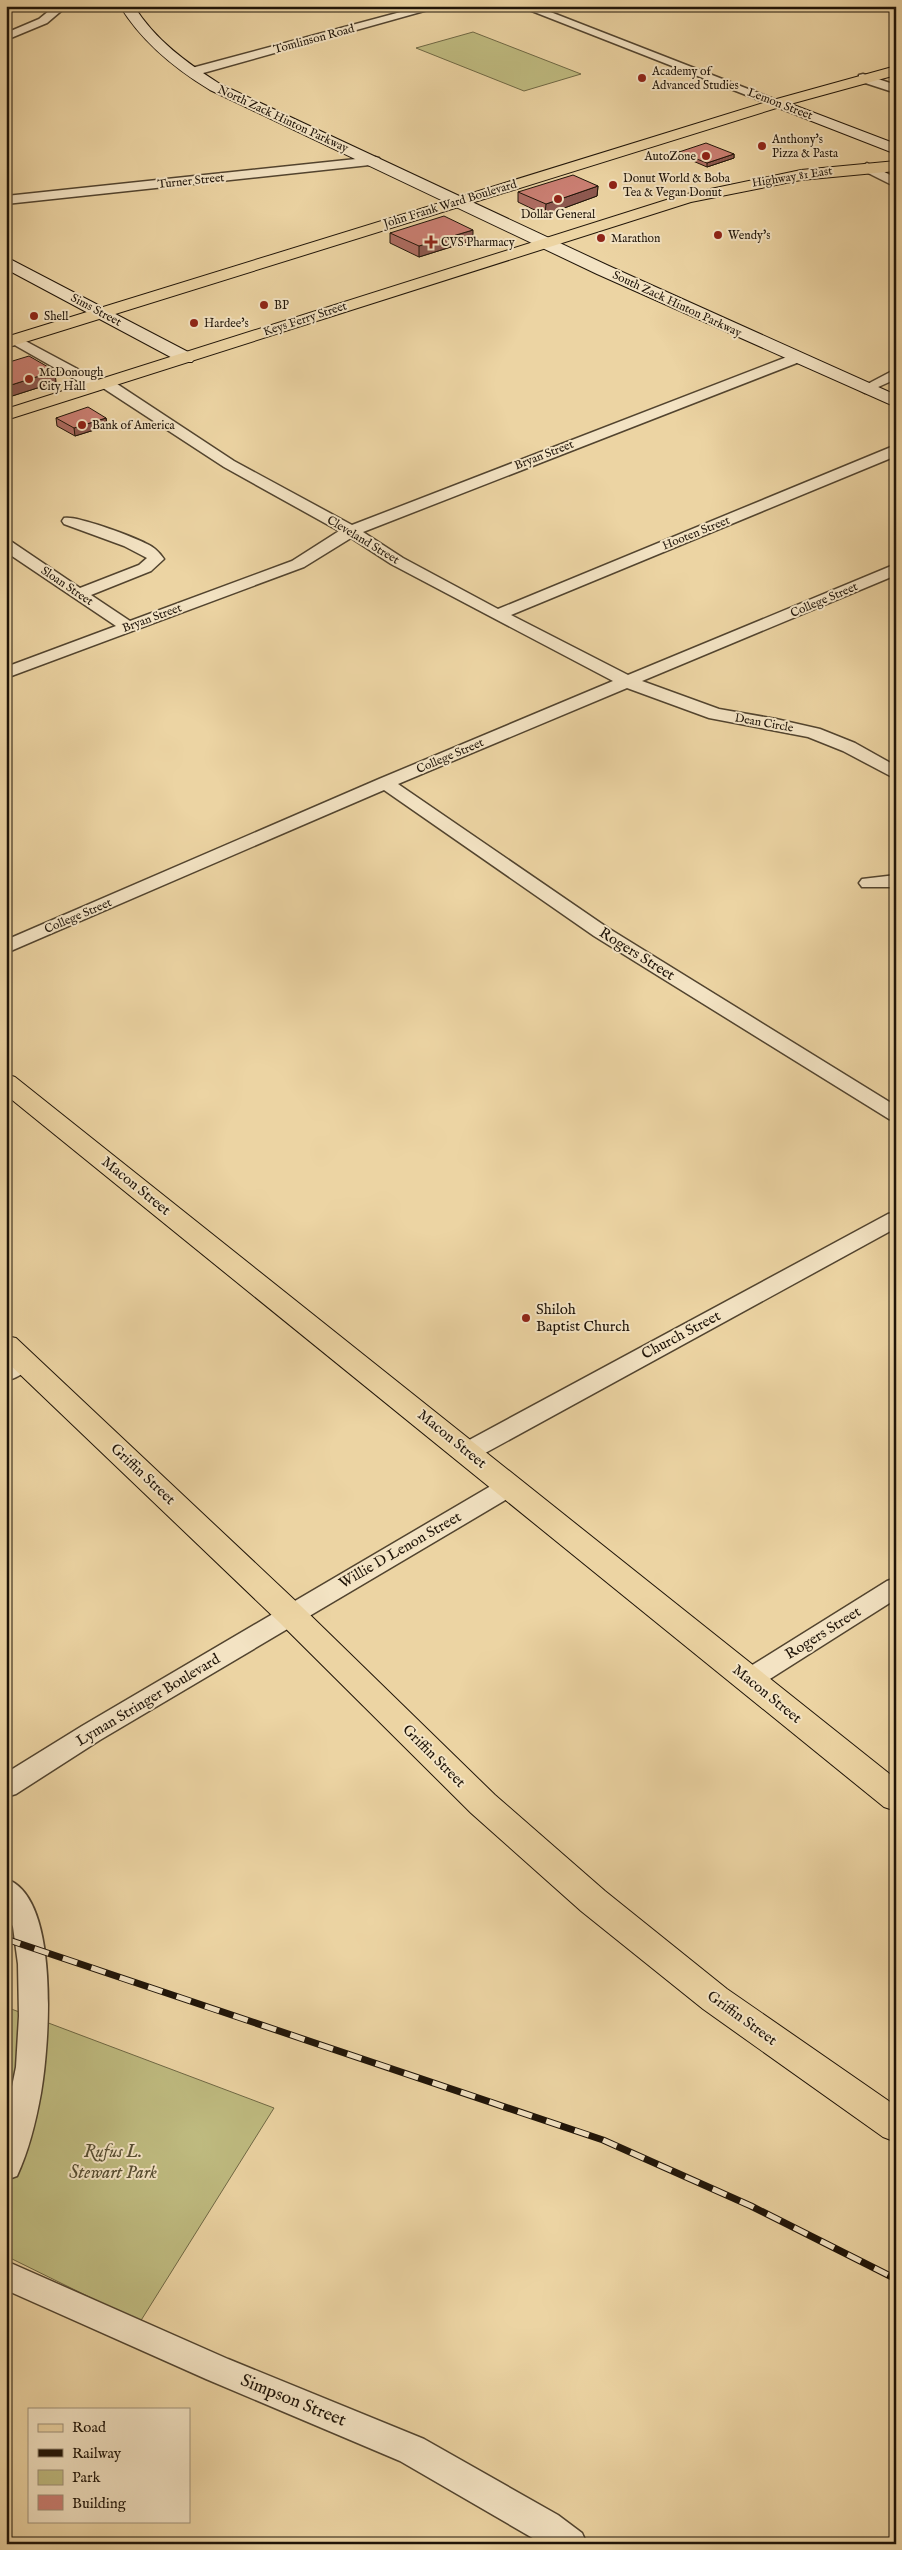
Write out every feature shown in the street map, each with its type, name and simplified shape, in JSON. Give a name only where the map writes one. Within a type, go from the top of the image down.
[{"type":"main road","name":"North Zack Hinton Parkway","points":[[127,6],[144,31],[192,72],[232,96],[460,201]]},
{"type":"main road","name":"John Frank Ward Boulevard","points":[[11,341],[778,103],[896,70]]},
{"type":"main road","points":[[754,94],[805,95]]},
{"type":"main road","name":"Lemon Street","points":[[778,103],[896,149]]},
{"type":"main road","name":"Highway 81 East","points":[[546,242],[707,193],[776,179],[896,166]]},
{"type":"main road","name":"South Zack Hinton Parkway","points":[[460,201],[896,402]]},
{"type":"main road","name":"Keys Ferry Street","points":[[6,415],[546,242]]},
{"type":"main road","name":"Sims Street","points":[[6,262],[186,358]]},
{"type":"main road","name":"Macon Street","points":[[6,1082],[896,1798]]},
{"type":"main road","name":"Griffin Street","points":[[12,1360],[291,1614],[483,1804],[592,1901],[715,1999],[896,2126]]},
{"type":"street","points":[[6,37],[43,21],[62,6]]},
{"type":"street","name":"Lemon Street","points":[[524,6],[778,103]]},
{"type":"street","name":"Tomlinson Road","points":[[192,72],[432,7]]},
{"type":"street","points":[[863,78],[896,89]]},
{"type":"street","name":"Turner Street","points":[[6,200],[374,161]]},
{"type":"street","points":[[867,168],[896,183]]},
{"type":"street","name":"Cleveland Street","points":[[11,341],[102,385],[229,464],[351,531],[364,542],[497,615],[628,682]]},
{"type":"street","name":"Bryan Street","points":[[298,564],[314,552],[351,531],[797,358]]},
{"type":"street","points":[[865,389],[896,374]]},
{"type":"street","name":"Hooten Street","points":[[497,615],[896,450]]},
{"type":"street","points":[[70,521],[87,530],[120,538],[143,548],[156,559],[145,568],[78,594]]},
{"type":"street","name":"Bryan Street","points":[[6,673],[298,564],[364,542]]},
{"type":"street","name":"Sloan Street","points":[[6,545],[128,627]]},
{"type":"street","name":"College Street","points":[[6,947],[385,783],[896,570]]},
{"type":"street","name":"Dean Circle","points":[[628,682],[715,714],[776,724],[814,733],[849,748],[896,774]]},
{"type":"street","name":"Rogers Street","points":[[385,783],[602,932],[896,1115]]},
{"type":"street","points":[[868,883],[896,881]]},
{"type":"street","name":"Church Street","points":[[467,1452],[896,1219]]},
{"type":"street","name":"Willie D Lenon Street","points":[[291,1614],[510,1486]]},
{"type":"street","name":"Rogers Street","points":[[750,1679],[896,1587]]},
{"type":"street","name":"Lyman Stringer Boulevard","points":[[6,1787],[291,1614]]},
{"type":"street","points":[[6,1890],[23,1915],[30,1947],[36,2008],[29,2081],[21,2119],[6,2167]]},
{"type":"street","name":"Simpson Street","points":[[6,2275],[217,2369],[412,2450],[546,2526],[570,2544]]},
{"type":"green space","points":[[473,32],[581,74],[524,91],[416,48]]},
{"type":"green space","name":"Rufus L. Stewart Park","points":[[6,2007],[274,2108],[140,2322],[6,2256]]},
{"type":"building","name":"AutoZone","points":[[706,143],[734,154],[707,163],[679,152]]},
{"type":"building","points":[[573,175],[598,186],[546,204],[518,192]]},
{"type":"building","points":[[444,216],[473,230],[419,246],[390,233]]},
{"type":"building","points":[[29,356],[55,371],[8,386],[6,384],[6,363]]},
{"type":"building","points":[[88,407],[106,418],[74,428],[56,418]]},
{"type":"railway","points":[[6,1939],[603,2140],[751,2206],[896,2279]]},
{"type":"place","name":"Academy of Advanced Studies","points":[[642,78]]},
{"type":"place","name":"Anthony's Pizza & Pasta","points":[[762,146]]},
{"type":"place","name":"AutoZone","points":[[706,156]]},
{"type":"place","name":"Donut World & Boba Tea & Vegan Donut","points":[[613,185]]},
{"type":"place","name":"Dollar General","points":[[558,199]]},
{"type":"place","name":"Wendy's","points":[[718,235]]},
{"type":"place","name":"Marathon","points":[[601,238]]},
{"type":"place","name":"CVS Pharmacy","points":[[431,242]]},
{"type":"place","name":"BP","points":[[264,305]]},
{"type":"place","name":"Shell","points":[[34,316]]},
{"type":"place","name":"Hardee's","points":[[194,323]]},
{"type":"place","name":"McDonough City Hall","points":[[29,379]]},
{"type":"place","name":"Bank of America","points":[[82,425]]},
{"type":"place","name":"Shiloh Baptist Church","points":[[526,1318]]}]
